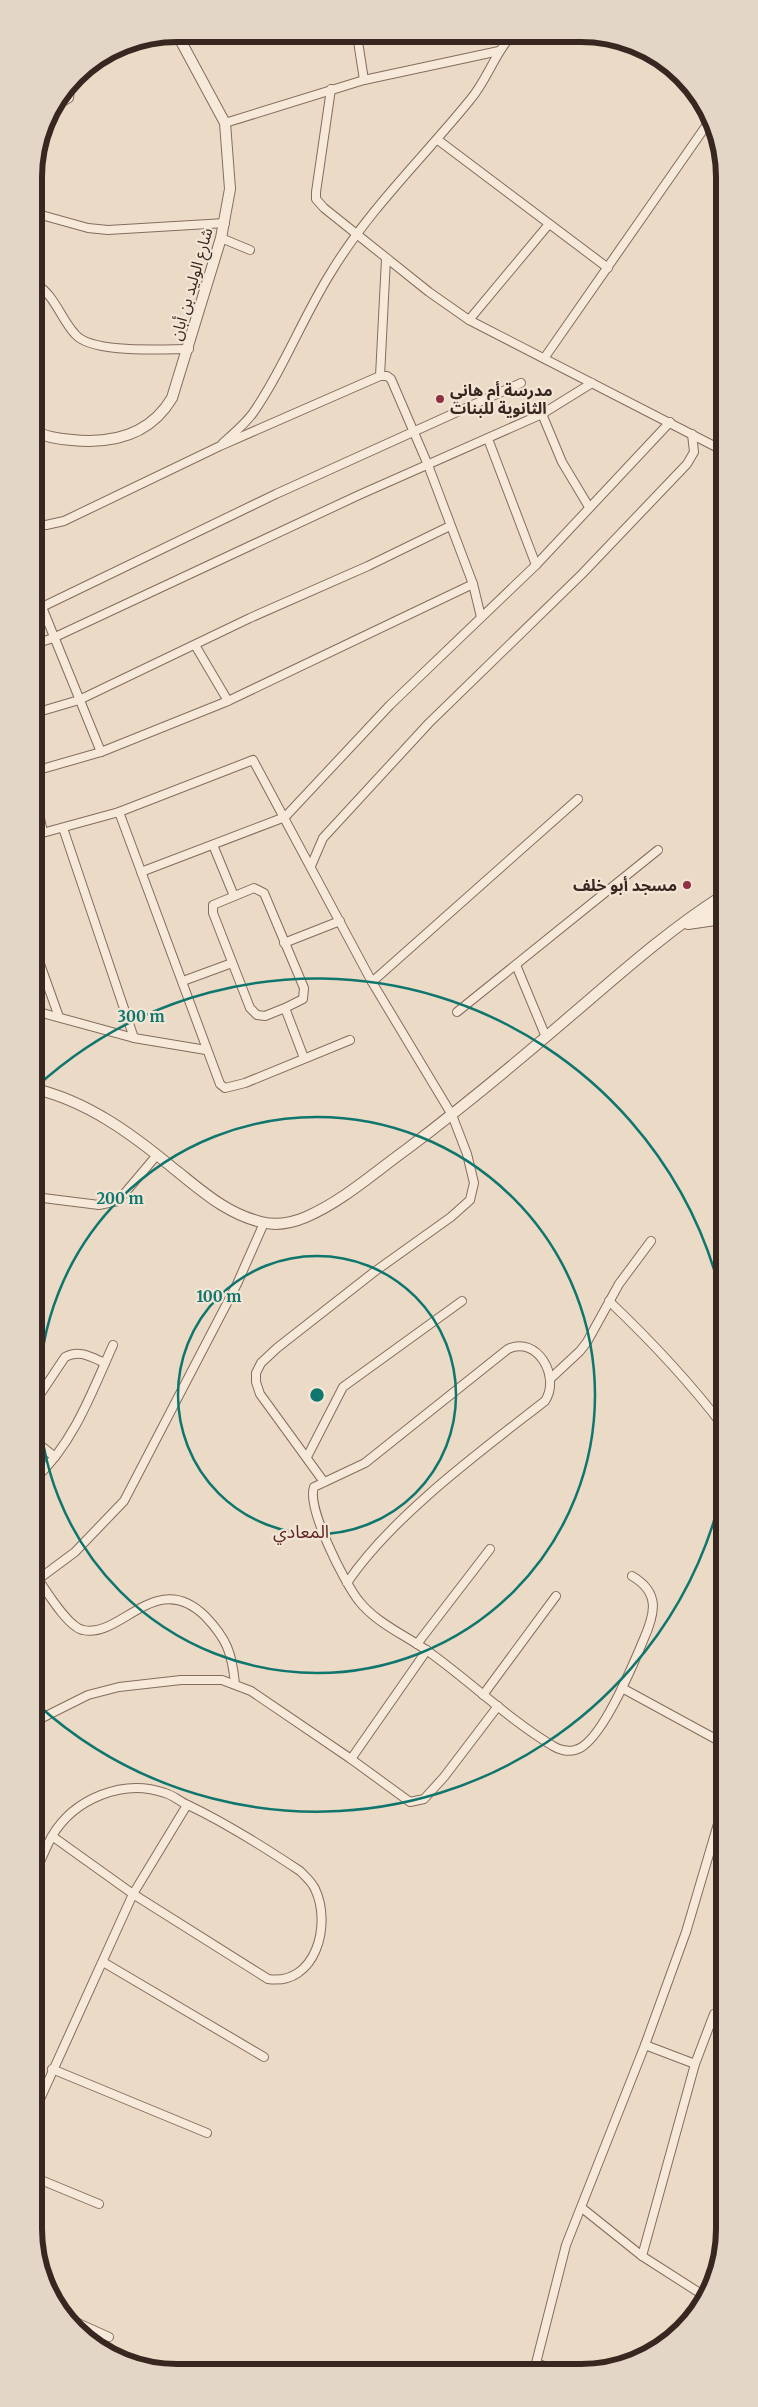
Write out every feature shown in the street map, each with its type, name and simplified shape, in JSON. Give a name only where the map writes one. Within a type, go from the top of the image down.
[{"type":"street","name":"شارع الوليد بن أبان","points":[[43,434],[57,439],[103,441],[123,437],[146,426],[159,417],[172,398],[222,238],[230,189],[225,124],[183,43]]},
{"type":"street","points":[[358,43],[364,80]]},
{"type":"street","points":[[220,446],[252,415],[330,274],[356,234],[388,194],[438,140],[480,88],[504,43]]},
{"type":"street","points":[[225,124],[364,80],[501,48]]},
{"type":"street","points":[[331,90],[316,200],[386,259],[469,320],[716,447]]},
{"type":"street","points":[[544,357],[705,127]]},
{"type":"street","points":[[438,140],[608,268]]},
{"type":"street","points":[[43,216],[88,228],[108,230],[225,223]]},
{"type":"street","points":[[469,320],[550,224]]},
{"type":"street","points":[[222,238],[250,250]]},
{"type":"street","points":[[380,376],[386,259]]},
{"type":"street","points":[[43,290],[51,297],[75,335],[86,342],[134,348],[188,349]]},
{"type":"street","points":[[43,525],[64,521],[220,446],[380,376],[387,376],[391,379],[428,465],[473,584],[481,617]]},
{"type":"street","points":[[43,607],[276,494],[521,383]]},
{"type":"street","points":[[43,641],[359,495],[542,414],[592,383]]},
{"type":"street","points":[[542,414],[562,462],[589,507]]},
{"type":"street","points":[[141,872],[285,817],[390,705],[536,565],[670,422]]},
{"type":"street","points":[[311,866],[323,838],[423,730],[582,574],[687,464],[694,452],[692,434]]},
{"type":"street","points":[[488,439],[536,565]]},
{"type":"street","points":[[43,711],[79,700],[450,526]]},
{"type":"street","points":[[43,769],[101,752],[228,701],[473,584]]},
{"type":"street","points":[[43,609],[101,752]]},
{"type":"street","points":[[195,644],[228,701]]},
{"type":"street","points":[[43,833],[119,812],[253,760],[372,982],[452,1114],[472,1172],[474,1183],[470,1200],[451,1217],[295,1332],[265,1359],[256,1373],[256,1382],[260,1394],[324,1482]]},
{"type":"street","points":[[372,982],[578,799]]},
{"type":"street","points":[[119,812],[183,981],[216,1077],[225,1088],[245,1083],[350,1040]]},
{"type":"street","points":[[63,828],[134,1038]]},
{"type":"street","points":[[214,844],[234,896]]},
{"type":"street","points":[[457,1012],[658,850]]},
{"type":"street","points":[[254,888],[260,890],[270,905],[284,943],[305,992],[302,1000],[265,1016],[253,1012],[232,963],[212,908],[218,902],[254,888]]},
{"type":"street","points":[[674,931],[688,924],[716,904]]},
{"type":"street","points":[[43,1091],[73,1101],[99,1115],[157,1155],[222,1207],[246,1218],[264,1223],[291,1222],[321,1210],[353,1189],[452,1114],[629,966],[674,931],[716,904]]},
{"type":"street","points":[[688,924],[716,920]]},
{"type":"street","points":[[284,943],[340,921]]},
{"type":"street","points":[[183,981],[232,963]]},
{"type":"street","points":[[516,965],[546,1037]]},
{"type":"street","points":[[43,971],[59,1017]]},
{"type":"street","points":[[285,1008],[304,1058]]},
{"type":"street","points":[[43,1013],[134,1038],[206,1050]]},
{"type":"street","points":[[43,1198],[99,1205],[118,1201],[157,1155]]},
{"type":"street","points":[[42,1576],[75,1552],[124,1502],[237,1284],[264,1223]]},
{"type":"street","points":[[550,1379],[580,1351],[608,1301],[652,1241]]},
{"type":"street","points":[[307,1457],[343,1386],[462,1300]]},
{"type":"street","points":[[608,1301],[652,1342],[697,1391],[715,1416]]},
{"type":"street","points":[[42,1471],[55,1457],[81,1415],[113,1345]]},
{"type":"street","points":[[347,1583],[363,1559],[420,1503],[550,1395],[550,1379],[545,1364],[536,1352],[521,1346],[508,1349],[366,1463],[313,1489],[314,1508],[320,1528],[347,1583],[366,1609],[427,1650],[523,1727],[556,1748],[574,1750],[588,1745],[622,1688],[652,1622],[654,1602],[646,1586],[632,1576]]},
{"type":"street","points":[[42,1392],[65,1357],[72,1352],[80,1353],[105,1363]]},
{"type":"street","points":[[42,1447],[55,1457]]},
{"type":"street","points":[[417,1644],[490,1549]]},
{"type":"street","points":[[42,1587],[65,1615],[78,1628],[85,1631],[94,1631],[106,1626],[154,1602],[173,1600],[195,1607],[225,1639],[232,1657],[235,1684]]},
{"type":"street","points":[[483,1694],[556,1596]]},
{"type":"street","points":[[351,1759],[427,1650]]},
{"type":"street","points":[[42,1718],[88,1695],[119,1687],[204,1679],[222,1680],[252,1691],[410,1802],[420,1802],[444,1777],[498,1706]]},
{"type":"street","points":[[622,1688],[715,1739]]},
{"type":"street","points":[[42,1857],[52,1836],[73,1811],[86,1801],[112,1791],[131,1788],[156,1790],[166,1793],[222,1821],[264,1846],[300,1871],[314,1886],[321,1909],[322,1928],[316,1953],[305,1967],[292,1977],[280,1980],[268,1979],[133,1894],[52,1836]]},
{"type":"street","points":[[42,2093],[133,1894],[187,1805]]},
{"type":"street","points":[[536,2364],[566,2245],[645,2045],[686,1932],[715,1836]]},
{"type":"street","points":[[103,1962],[264,2057]]},
{"type":"street","points":[[642,2256],[695,2064],[714,2014]]},
{"type":"street","points":[[645,2045],[695,2064]]},
{"type":"street","points":[[52,2069],[207,2133]]},
{"type":"street","points":[[42,2180],[99,2204]]},
{"type":"street","points":[[582,2208],[642,2256],[700,2293]]},
{"type":"street","points":[[82,2325],[109,2337]]},
{"type":"place","name":"مدرسة أم هاني الثانوية للبنات","points":[[440,399]]},
{"type":"place","name":"مسجد أبو خلف","points":[[687,885]]},
{"type":"district","name":"المعادي","points":[[301,1531]]}]
